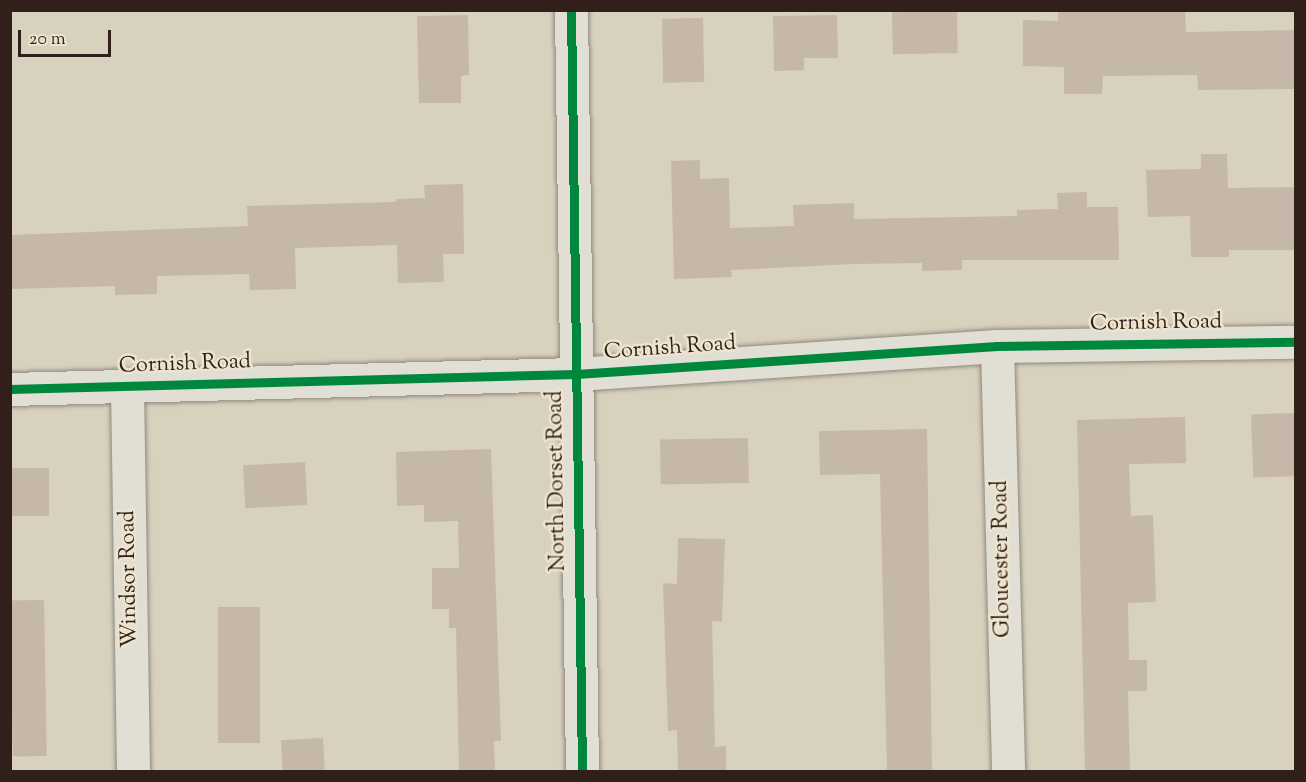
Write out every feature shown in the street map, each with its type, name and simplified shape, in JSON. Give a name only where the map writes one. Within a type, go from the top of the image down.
[{"type":"street","name":"North Dorset Road","points":[[571,10],[582,771]]},
{"type":"street","name":"Cornish Road","points":[[10,389],[576,374],[997,346],[1296,342]]},
{"type":"street","name":"Gloucester Road","points":[[997,346],[1008,771]]},
{"type":"street","name":"Windsor Road","points":[[127,387],[133,771]]},
{"type":"building","points":[[1058,10],[1185,10],[1186,32],[1296,30],[1296,89],[1198,90],[1197,75],[1103,76],[1102,94],[1064,94],[1064,67],[1023,66],[1023,20],[1058,21]]},
{"type":"building","points":[[957,11],[958,53],[893,54],[892,12]]},
{"type":"building","points":[[468,15],[469,75],[461,76],[461,103],[419,103],[417,16]]},
{"type":"building","points":[[837,15],[838,58],[804,58],[804,70],[774,71],[773,16]]},
{"type":"building","points":[[703,18],[704,82],[663,83],[662,19]]},
{"type":"building","points":[[1201,154],[1227,154],[1228,188],[1296,187],[1296,250],[1229,250],[1229,257],[1191,257],[1190,216],[1148,217],[1146,170],[1201,169]]},
{"type":"building","points":[[700,160],[700,179],[729,178],[730,228],[794,226],[793,205],[854,203],[854,219],[1017,216],[1017,210],[1058,209],[1057,193],[1087,192],[1087,207],[1118,207],[1119,260],[962,260],[962,270],[922,271],[922,263],[855,264],[731,270],[732,277],[674,279],[671,161]]},
{"type":"building","points":[[463,184],[464,254],[443,254],[444,282],[398,283],[397,245],[295,248],[296,289],[250,290],[249,274],[157,276],[157,294],[115,295],[115,286],[10,289],[10,235],[248,226],[247,206],[396,202],[396,199],[425,198],[424,185]]},
{"type":"building","points":[[1294,413],[1296,476],[1253,477],[1251,415]]},
{"type":"building","points":[[1185,417],[1186,463],[1129,464],[1131,516],[1153,515],[1156,602],[1128,603],[1129,660],[1147,660],[1147,691],[1128,691],[1130,771],[1085,771],[1077,420]]},
{"type":"building","points":[[927,429],[932,771],[887,771],[880,474],[820,475],[819,431]]},
{"type":"building","points":[[748,438],[749,483],[661,485],[660,440]]},
{"type":"building","points":[[491,449],[501,741],[494,741],[495,771],[459,771],[456,628],[449,628],[449,609],[432,609],[432,568],[459,568],[458,521],[424,522],[424,505],[397,506],[396,452]]},
{"type":"building","points":[[305,462],[307,505],[245,508],[243,465]]},
{"type":"building","points":[[10,468],[49,468],[49,516],[10,516]]},
{"type":"building","points":[[678,538],[725,539],[722,622],[712,621],[715,747],[726,746],[726,771],[678,771],[677,730],[668,731],[663,583],[677,584]]},
{"type":"building","points":[[44,600],[47,756],[13,757],[10,601]]},
{"type":"building","points":[[218,607],[260,607],[260,743],[218,743]]},
{"type":"building","points":[[323,738],[325,771],[283,772],[281,740]]},
{"type":"cycle path","points":[[571,10],[582,772]]},
{"type":"cycle path","points":[[10,389],[576,374],[997,346],[1296,342]]}]
